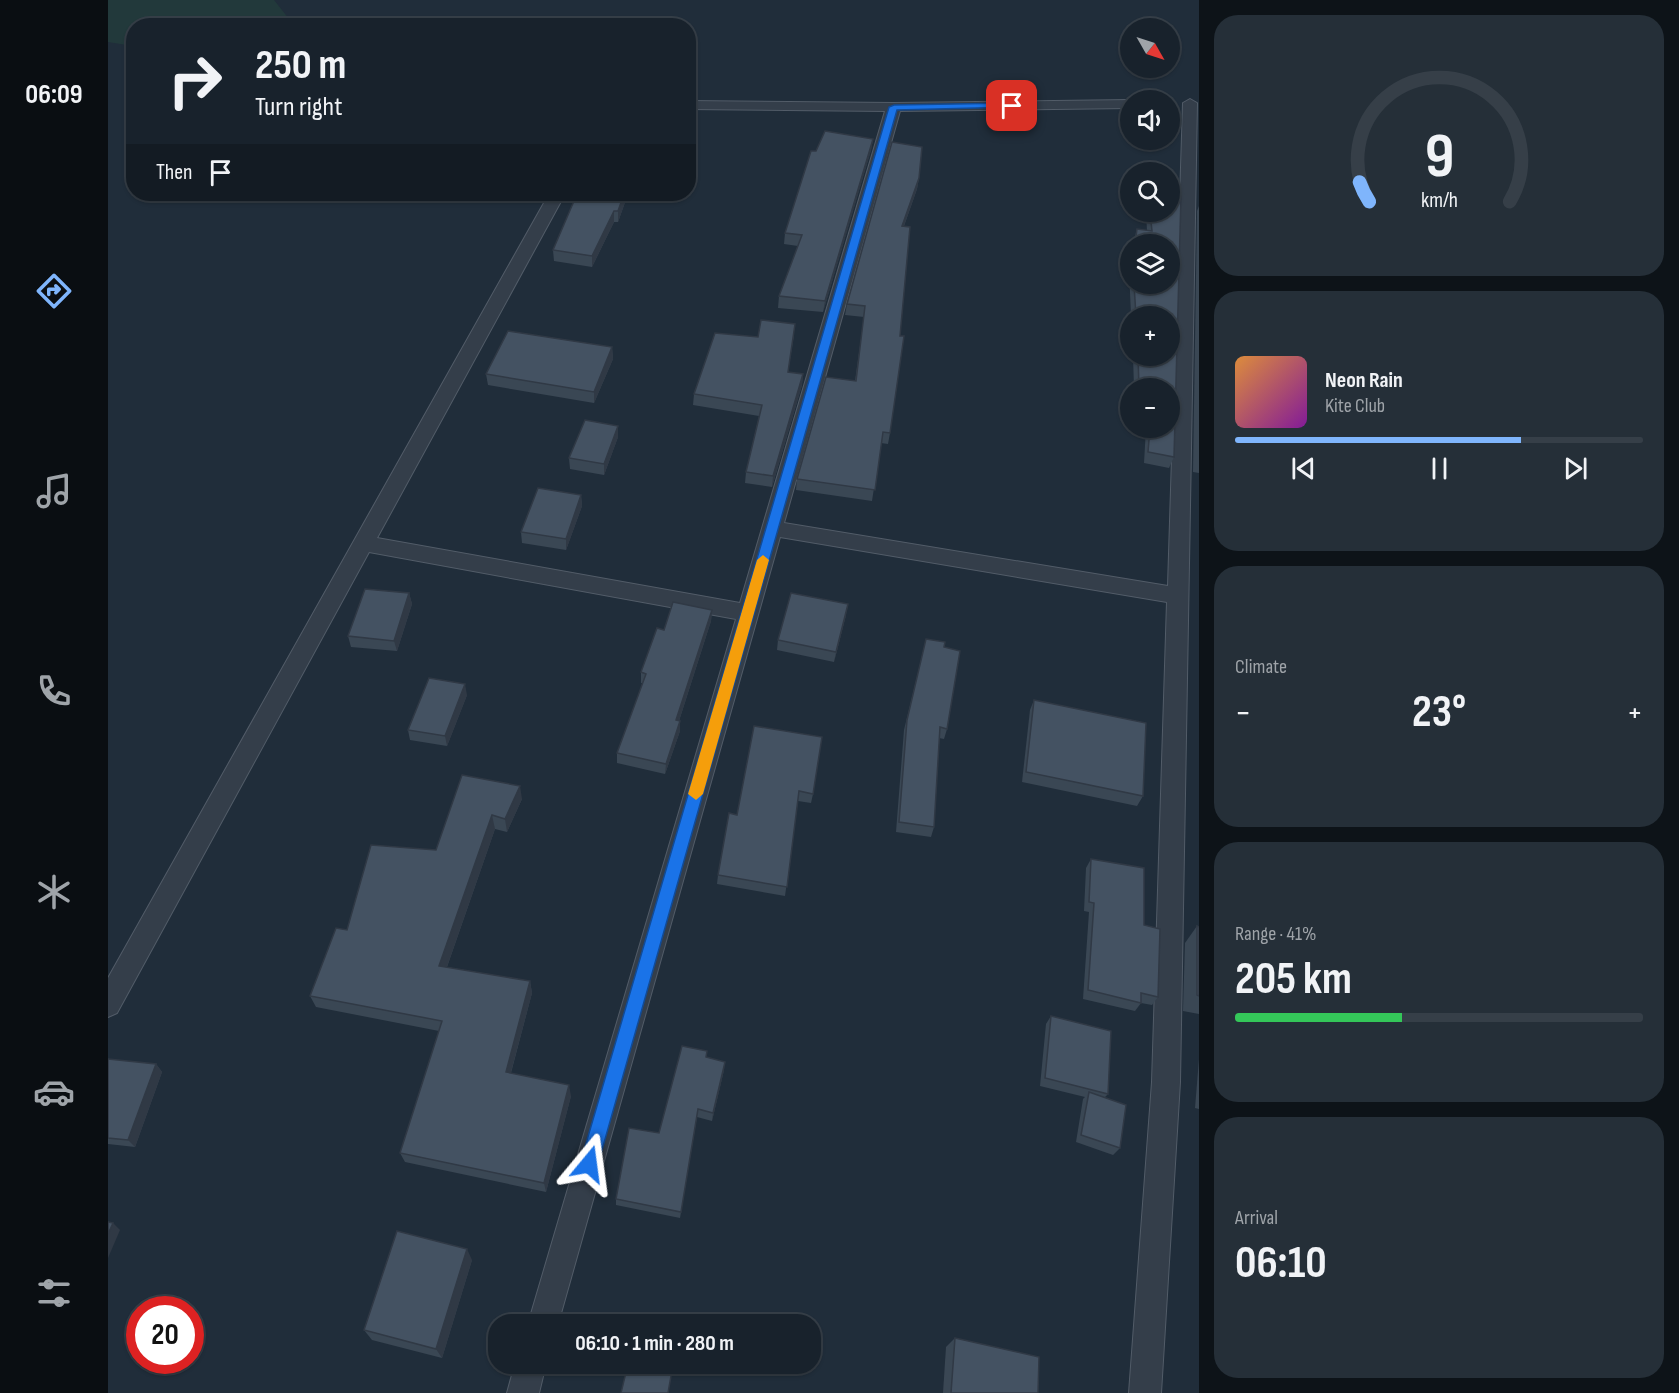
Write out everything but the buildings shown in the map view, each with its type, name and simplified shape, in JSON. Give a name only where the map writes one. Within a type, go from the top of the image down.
[{"type":"lane","points":[[1145,1393],[1166,1082],[1178,596],[1189,544],[1186,103]]},
{"type":"lane","points":[[696,105],[894,107],[1120,104]]},
{"type":"lane","points":[[546,1314],[894,107]]},
{"type":"lane","points":[[108,1004],[553,201]]},
{"type":"lane","points":[[772,528],[1178,596]]},
{"type":"lane","points":[[363,543],[748,613]]},
{"type":"lane","points":[[523,1393],[528,1374]]},
{"type":"green space","points":[[108,0],[274,0],[288,18],[126,18],[126,45],[108,42]]},
{"type":"slow traffic","points":[[696,794],[763,560]]},
{"type":"route","points":[[589,1164],[894,107],[1012,106]]}]
